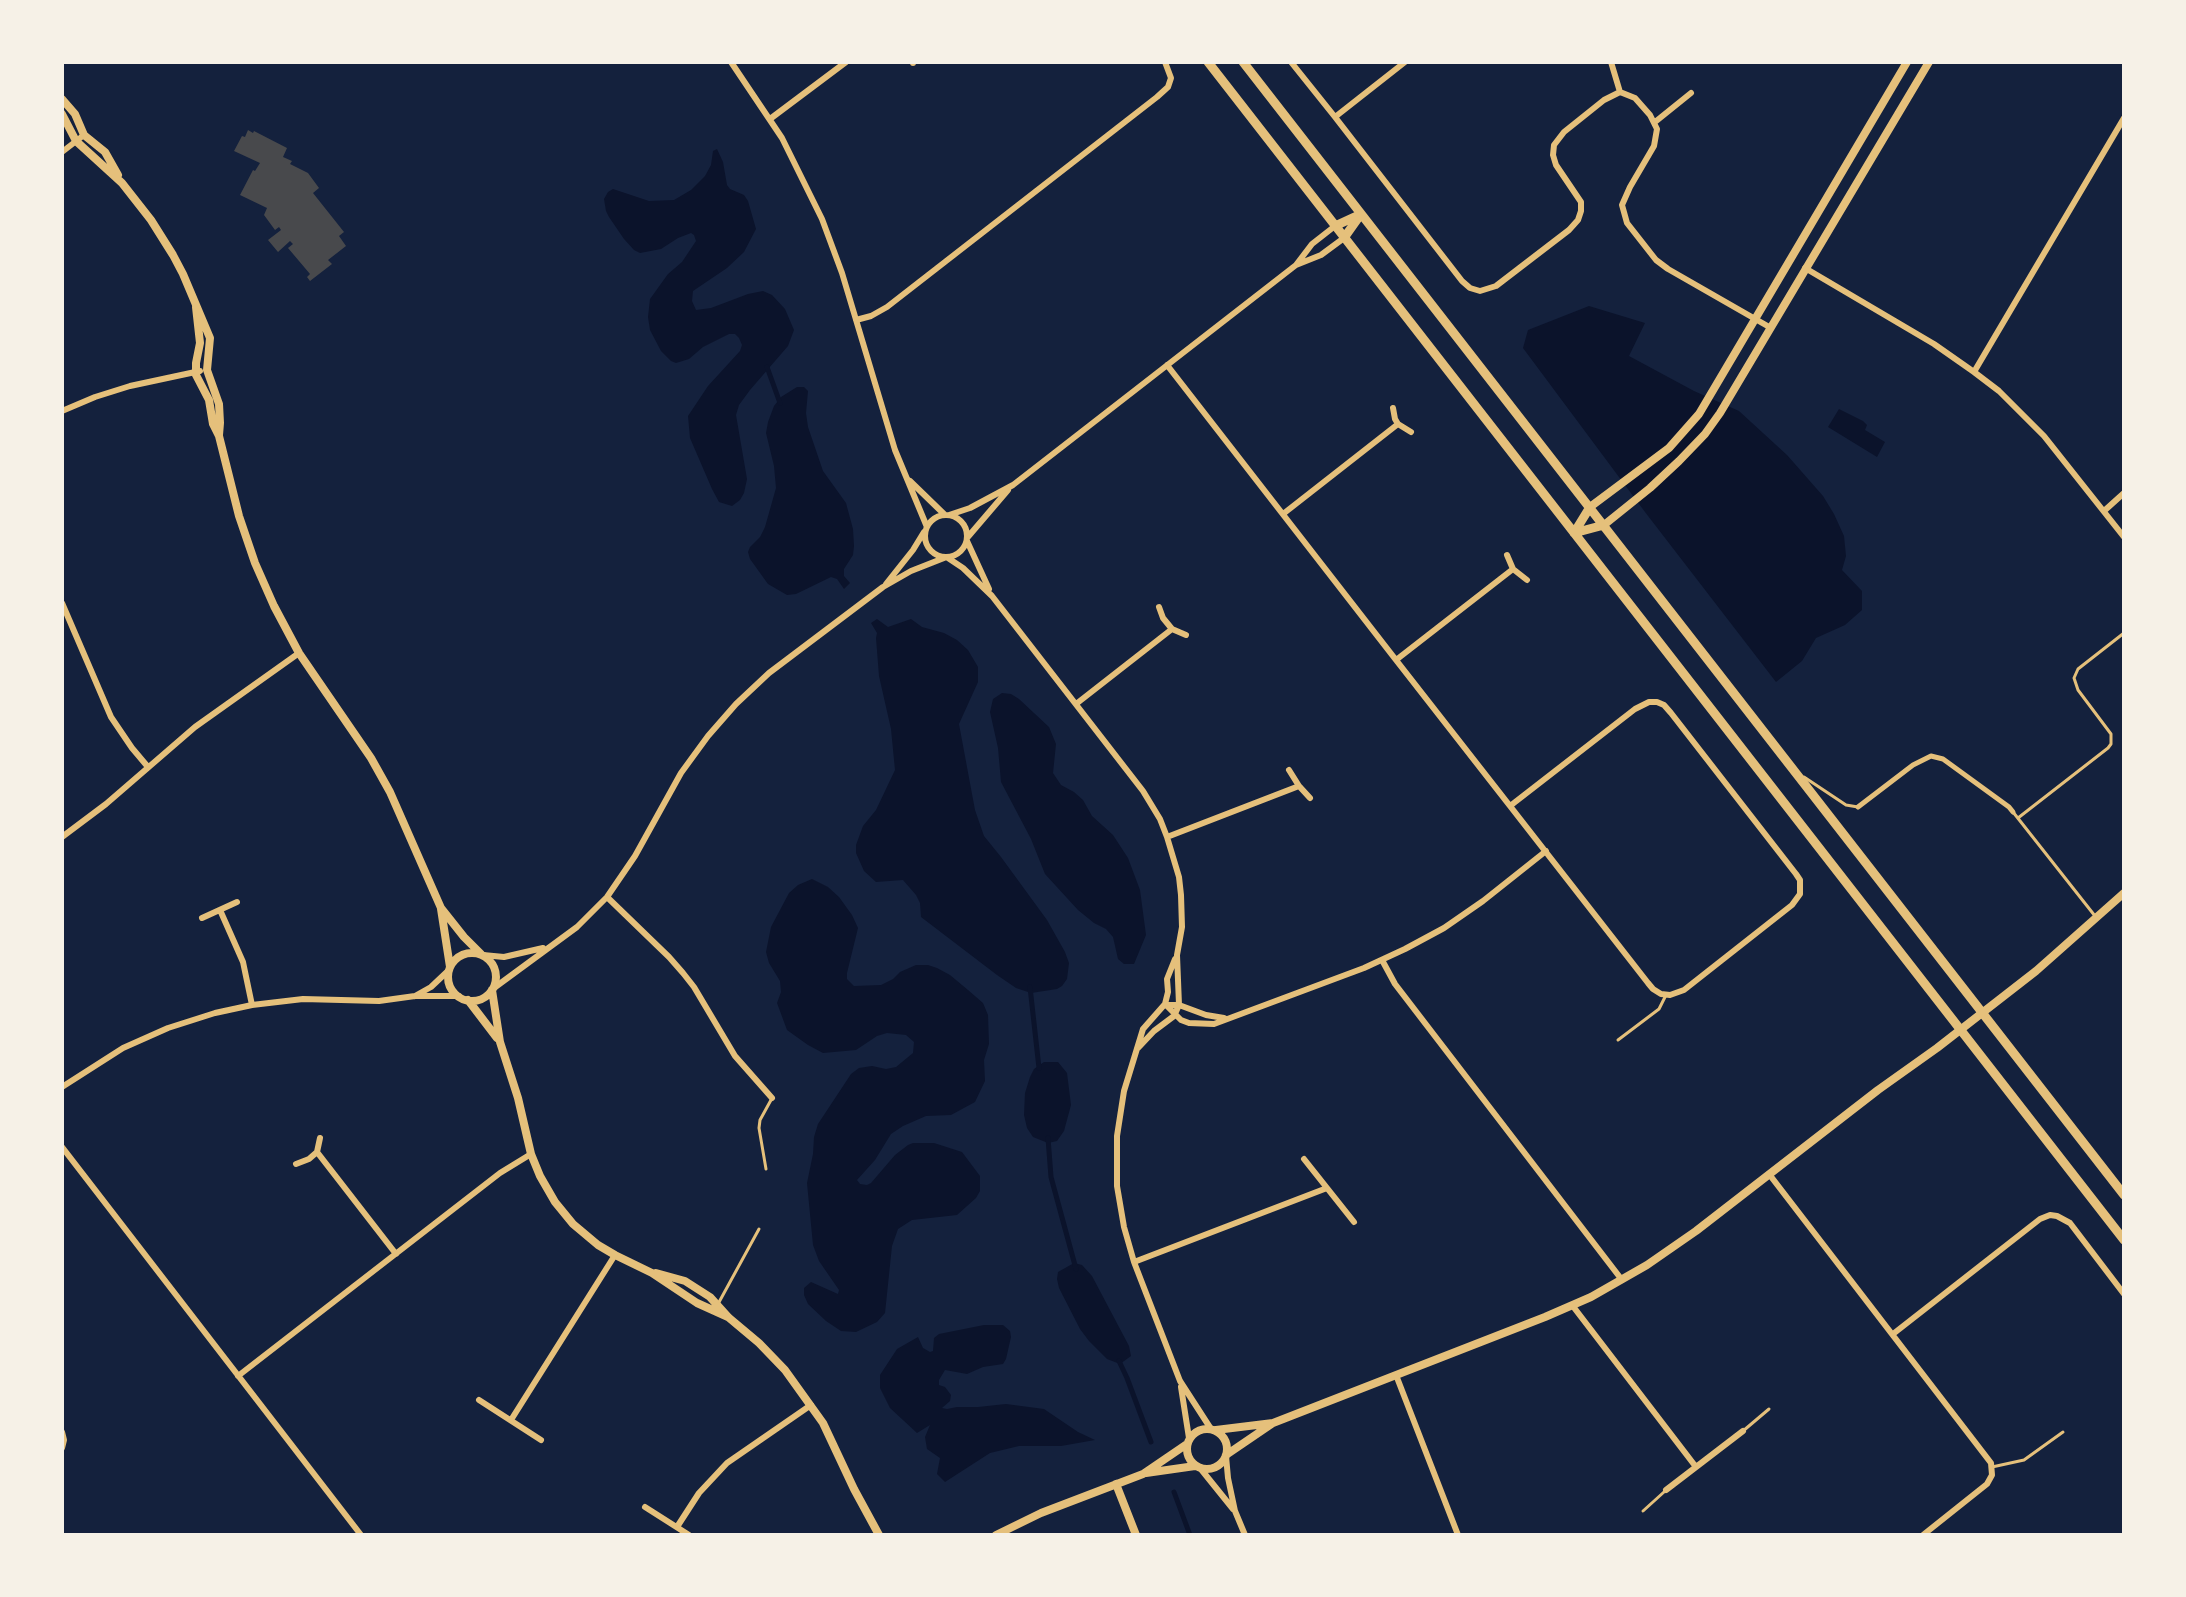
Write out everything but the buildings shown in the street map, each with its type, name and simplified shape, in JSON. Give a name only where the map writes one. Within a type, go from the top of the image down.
[{"type":"main road","points":[[1208,62],[2124,1240]]},
{"type":"main road","points":[[1243,62],[2124,1195]]},
{"type":"main road","points":[[1335,226],[1361,214]]},
{"type":"main road","points":[[1344,238],[1361,214]]},
{"type":"main road","points":[[1574,533],[1590,507]]},
{"type":"main road","points":[[1574,533],[1604,525]]},
{"type":"street","points":[[731,62],[770,119],[822,219],[842,273],[895,450],[926,529],[929,548],[963,568],[992,596],[1143,791],[1167,837],[1181,895],[1182,927],[1177,955],[1179,1005],[1175,1015],[1138,1048]]},
{"type":"street","points":[[770,119],[846,62]]},
{"type":"street","points":[[856,320],[887,307],[1157,97],[1168,87],[1171,78],[1165,62]]},
{"type":"street","points":[[1291,62],[1457,276],[1470,288],[1480,291],[1496,286],[1578,220],[1581,202],[1556,165],[1554,145],[1564,132],[1604,100],[1620,92],[1627,93],[1635,98],[1655,122],[1657,129],[1654,146],[1622,205],[1627,223],[1656,260],[1668,269],[1771,328]]},
{"type":"street","points":[[1335,117],[1405,62]]},
{"type":"street","points":[[1611,62],[1620,92]]},
{"type":"street","points":[[1590,507],[1669,448],[1694,421],[1907,62]]},
{"type":"street","points":[[1604,525],[1650,488],[1692,448],[1712,423],[1928,65],[1917,62]]},
{"type":"street","points":[[1655,122],[1691,93]]},
{"type":"street","points":[[62,99],[75,114],[80,138]]},
{"type":"street","points":[[62,114],[80,138],[109,158],[122,183],[173,255],[210,338],[207,370],[219,404],[219,436]]},
{"type":"street","points":[[1974,372],[2124,118]]},
{"type":"street","points":[[62,152],[80,138]]},
{"type":"street","points":[[883,587],[932,521],[970,508],[1013,485],[1296,265],[1312,244],[1335,226]]},
{"type":"street","points":[[1296,265],[1321,255],[1344,238]]},
{"type":"street","points":[[1790,259],[1934,344],[1974,372],[2029,420],[2124,537]]},
{"type":"street","points":[[196,307],[200,349],[196,372],[207,395],[235,503],[255,563],[299,653],[371,758],[390,792],[441,908],[464,937],[492,962],[500,1042],[540,1176],[564,1214],[585,1235],[615,1255],[652,1273],[684,1297],[715,1307]]},
{"type":"street","points":[[1167,365],[1396,660],[1510,806],[1546,851],[1653,989],[1666,995],[1684,990],[1798,900],[1801,887],[1796,874],[1671,713],[1657,702],[1641,705],[1510,806]]},
{"type":"street","points":[[62,411],[130,386],[207,370]]},
{"type":"street","points":[[1393,408],[1398,424],[1411,432]]},
{"type":"street","points":[[1283,514],[1398,424]]},
{"type":"street","points":[[907,479],[947,515],[961,521],[992,596]]},
{"type":"street","points":[[468,1000],[484,998],[577,927],[607,897],[635,856],[671,788],[722,720],[769,673],[883,587],[911,571],[960,553],[967,540],[1013,485]]},
{"type":"street","points":[[2104,511],[2124,493]]},
{"type":"street","points":[[1507,555],[1513,569],[1527,580]]},
{"type":"street","points":[[1396,660],[1513,569]]},
{"type":"street","points":[[62,603],[66,622],[111,717],[148,767]]},
{"type":"street","points":[[1159,607],[1172,629],[1186,635]]},
{"type":"street","points":[[1076,704],[1172,629]]},
{"type":"street","points":[[62,837],[106,804],[205,719],[299,653]]},
{"type":"street","points":[[1858,807],[1913,765],[1931,756],[1943,759],[2013,812]]},
{"type":"street","points":[[1289,770],[1310,798]]},
{"type":"street","points":[[1167,837],[1299,786]]},
{"type":"street","points":[[1165,1004],[1175,1015],[1189,1023],[1206,1025],[1382,960],[1425,939],[1461,916],[1546,851]]},
{"type":"street","points":[[996,1535],[1041,1513],[1143,1474],[1214,1468],[1273,1423],[1572,1305],[1622,1280],[1672,1248],[1961,1029],[2036,971],[2122,896]]},
{"type":"street","points":[[607,897],[683,973],[735,1056],[772,1098]]},
{"type":"street","points":[[202,918],[237,902]]},
{"type":"street","points":[[441,908],[450,985],[459,996]]},
{"type":"street","points":[[220,910],[243,962],[252,1005]]},
{"type":"street","points":[[415,996],[431,987],[463,955],[474,953],[504,957],[547,947]]},
{"type":"street","points":[[1177,955],[1167,979],[1165,1004],[1143,1029],[1120,1110],[1116,1164],[1119,1205],[1134,1262],[1180,1381],[1188,1458],[1235,1511]]},
{"type":"street","points":[[1382,960],[1395,984],[1622,1280]]},
{"type":"street","points":[[62,1087],[104,1059],[144,1038],[191,1020],[252,1005],[303,999],[379,1001],[415,996],[459,996],[468,1000],[500,1042]]},
{"type":"street","points":[[1165,1004],[1228,1019]]},
{"type":"street","points":[[296,1164],[317,1152],[320,1138]]},
{"type":"street","points":[[62,1147],[361,1535]]},
{"type":"street","points":[[317,1152],[396,1254]]},
{"type":"street","points":[[238,1376],[500,1173],[531,1154]]},
{"type":"street","points":[[1304,1159],[1354,1222]]},
{"type":"street","points":[[1769,1174],[1989,1458],[1992,1475],[1987,1484],[1923,1535]]},
{"type":"street","points":[[1134,1262],[1327,1188]]},
{"type":"street","points":[[1893,1334],[2040,1219],[2050,1215],[2070,1223],[2124,1294]]},
{"type":"street","points":[[511,1420],[615,1255]]},
{"type":"street","points":[[652,1273],[685,1281],[773,1356],[798,1385],[830,1437],[879,1535]]},
{"type":"street","points":[[1572,1305],[1696,1467]]},
{"type":"street","points":[[1396,1375],[1458,1535]]},
{"type":"street","points":[[1180,1381],[1214,1430],[1226,1440],[1228,1478],[1235,1511],[1245,1535]]},
{"type":"street","points":[[479,1400],[541,1440]]},
{"type":"street","points":[[677,1527],[699,1493],[727,1463],[811,1405]]},
{"type":"street","points":[[1143,1474],[1200,1429],[1273,1423]]},
{"type":"street","points":[[1666,1490],[1743,1431]]},
{"type":"street","points":[[62,1432],[62,1448]]},
{"type":"street","points":[[1116,1484],[1136,1535]]},
{"type":"street","points":[[645,1507],[689,1535]]},
{"type":"lane","points":[[2018,818],[2111,744],[2111,734],[2078,690],[2074,678],[2078,669],[2124,633]]},
{"type":"lane","points":[[1794,770],[1828,795],[1846,805],[1858,807]]},
{"type":"lane","points":[[2013,812],[2096,917]]},
{"type":"lane","points":[[1618,1040],[1659,1009],[1666,995]]},
{"type":"lane","points":[[766,1169],[759,1128],[772,1098]]},
{"type":"lane","points":[[715,1307],[759,1229]]},
{"type":"lane","points":[[1743,1431],[1769,1409]]},
{"type":"lane","points":[[1992,1467],[2024,1460],[2063,1432]]},
{"type":"lane","points":[[1643,1511],[1666,1490]]},
{"type":"water","points":[[717,149],[727,185],[748,201],[756,229],[744,252],[693,291],[692,301],[696,310],[711,308],[763,291],[772,295],[785,309],[794,330],[788,346],[739,405],[736,415],[747,479],[744,493],[732,506],[719,502],[712,489],[690,438],[688,416],[742,345],[735,334],[729,334],[703,347],[689,359],[676,363],[661,351],[650,330],[650,299],[668,274],[682,262],[696,241],[694,235],[691,233],[678,238],[661,249],[640,253],[624,239],[609,217],[604,199],[613,189],[649,201],[674,200],[691,190],[705,176],[713,151]]},
{"type":"water","points":[[1589,306],[1645,323],[1629,356],[1739,411],[1787,455],[1823,496],[1834,514],[1844,536],[1846,556],[1842,570],[1862,591],[1862,610],[1845,625],[1816,638],[1802,661],[1776,682],[1523,348],[1528,330]]},
{"type":"water","points":[[797,387],[808,391],[808,427],[823,471],[846,503],[854,546],[853,555],[844,569],[844,576],[850,583],[844,589],[837,579],[831,577],[796,594],[787,595],[768,584],[748,552],[765,527],[776,488],[766,433],[768,422],[781,397]]},
{"type":"water","points":[[1839,409],[1863,421],[1867,425],[1865,430],[1885,442],[1877,457],[1828,427]]},
{"type":"water","points":[[877,619],[888,627],[911,619],[922,627],[944,633],[968,650],[978,667],[978,682],[959,724],[975,810],[984,836],[1047,920],[1065,952],[1069,963],[1067,979],[1057,989],[1031,993],[1016,988],[921,917],[920,903],[903,880],[876,882],[864,871],[856,845],[863,826],[876,810],[895,770],[891,729],[879,676],[877,633],[871,623]]},
{"type":"water","points":[[1002,693],[1019,699],[1049,727],[1056,744],[1053,773],[1061,785],[1083,800],[1092,816],[1113,835],[1128,858],[1140,890],[1146,935],[1134,964],[1124,964],[1118,959],[1113,937],[1078,910],[1045,874],[1031,839],[1001,782],[990,712],[993,699]]},
{"type":"water","points":[[812,879],[839,897],[858,928],[847,973],[847,979],[854,986],[881,985],[916,965],[928,965],[950,975],[968,990],[983,1003],[988,1015],[985,1081],[975,1102],[951,1115],[926,1116],[903,1126],[891,1134],[875,1160],[857,1180],[860,1184],[871,1183],[908,1145],[934,1143],[962,1152],[980,1176],[980,1191],[957,1215],[912,1220],[898,1229],[892,1246],[885,1313],[877,1322],[856,1332],[841,1331],[826,1321],[808,1304],[804,1295],[804,1288],[811,1282],[838,1294],[839,1290],[819,1261],[813,1245],[807,1183],[814,1137],[818,1124],[851,1074],[859,1068],[896,1067],[913,1053],[914,1042],[906,1035],[887,1033],[856,1050],[823,1053],[787,1030],[777,1003],[781,992],[780,981],[766,952],[771,927],[789,893]]},
{"type":"water","points":[[1044,1062],[1058,1062],[1067,1073],[1071,1105],[1064,1131],[1057,1141],[1048,1143],[1033,1137],[1024,1115],[1025,1093],[1030,1077],[1034,1069]]},
{"type":"water","points":[[1074,1263],[1082,1265],[1092,1276],[1129,1346],[1131,1356],[1120,1364],[1107,1359],[1089,1341],[1059,1288],[1058,1272]]},
{"type":"water","points":[[984,1325],[1003,1325],[1010,1331],[1006,1359],[1003,1364],[983,1367],[967,1374],[945,1370],[939,1385],[951,1395],[950,1401],[942,1408],[1006,1404],[1044,1409],[1095,1440],[1061,1446],[1019,1446],[990,1453],[945,1482],[937,1474],[940,1458],[927,1449],[925,1437],[930,1425],[917,1433],[890,1408],[880,1388],[880,1375],[897,1349],[918,1337],[923,1348],[930,1352],[933,1351],[934,1338],[939,1334]]},
{"type":"waterway","points":[[767,367],[780,403]]},
{"type":"waterway","points":[[1030,987],[1039,1068]]},
{"type":"waterway","points":[[1048,1138],[1051,1177],[1076,1269]]},
{"type":"waterway","points":[[1119,1361],[1151,1442]]},
{"type":"waterway","points":[[1174,1492],[1190,1535]]}]
